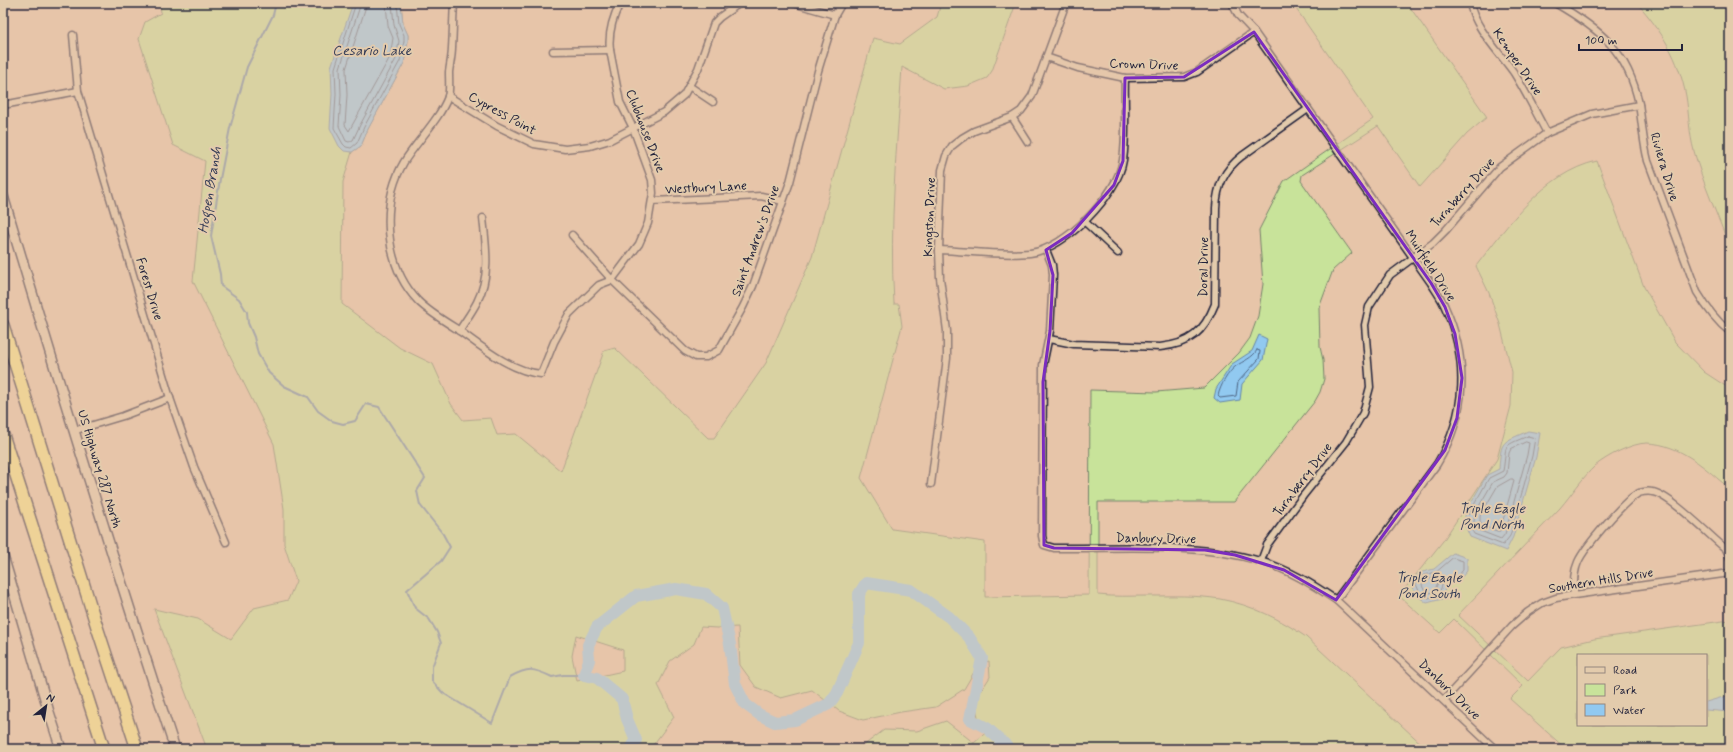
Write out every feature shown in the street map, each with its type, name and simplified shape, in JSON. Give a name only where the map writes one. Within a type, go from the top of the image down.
[{"type":"highway","points":[[3,325],[97,627],[137,749]]},
{"type":"highway","points":[[3,435],[104,749]]},
{"type":"main road","name":"US Highway 287 North","points":[[3,196],[73,431],[175,749]]},
{"type":"main road","points":[[3,556],[61,749]]},
{"type":"street","points":[[454,3],[448,96],[429,129],[417,143],[398,173],[390,200],[388,222],[395,262],[403,279],[417,300],[458,331],[478,302],[486,275],[488,262],[483,218]]},
{"type":"street","name":"Clubhouse Drive","points":[[458,331],[492,354],[527,372],[541,374],[554,342],[568,314],[599,285],[612,280],[639,244],[648,223],[653,201],[652,180],[633,128],[620,102],[610,50],[609,42],[615,14],[620,3]]},
{"type":"street","name":"Cypress Point","points":[[448,96],[497,126],[534,144],[565,149],[590,146],[610,140],[664,112],[684,95],[698,69],[714,23],[740,3]]},
{"type":"street","points":[[793,3],[835,15]]},
{"type":"street","name":"Saint Andrew's Drive","points":[[572,235],[612,280],[685,351],[696,356],[706,357],[719,350],[753,286],[790,182],[818,71],[835,15],[842,3]]},
{"type":"street","name":"Kingston Drive","points":[[931,484],[946,358],[947,332],[940,278],[939,250],[940,185],[946,156],[952,146],[962,138],[974,131],[1021,111],[1032,96],[1066,3]]},
{"type":"street","name":"Muirfield Drive","points":[[1232,3],[1238,15],[1254,32],[1431,283],[1445,306],[1455,334],[1462,378],[1457,418],[1446,450],[1438,464],[1336,600]]},
{"type":"street","name":"Kemper Drive","points":[[1470,3],[1471,10],[1482,29],[1514,73],[1547,133]]},
{"type":"street","name":"Riviera Drive","points":[[1555,3],[1578,16],[1599,32],[1618,53],[1632,78],[1639,105],[1643,143],[1648,161],[1697,292],[1707,308],[1721,325],[1730,332]]},
{"type":"street","name":"Crown Drive","points":[[1046,57],[1078,68],[1125,78],[1184,78],[1197,72],[1254,32]]},
{"type":"street","name":"Forest Drive","points":[[73,35],[78,91],[170,398],[194,467],[226,542]]},
{"type":"street","points":[[553,51],[610,50]]},
{"type":"street","points":[[939,250],[1016,254],[1046,250],[1072,233],[1105,198],[1114,184],[1123,161],[1125,78]]},
{"type":"street","points":[[689,86],[713,102]]},
{"type":"street","points":[[3,106],[78,91]]},
{"type":"street","name":"Turnberry Drive","points":[[1261,561],[1267,545],[1303,496],[1346,442],[1363,413],[1370,387],[1365,325],[1369,307],[1390,275],[1433,243],[1500,167],[1547,133],[1592,114],[1639,105]]},
{"type":"street","name":"Doral Drive","points":[[1049,339],[1074,344],[1160,347],[1174,346],[1197,334],[1209,319],[1215,304],[1216,196],[1222,178],[1234,162],[1308,109]]},
{"type":"street","points":[[1012,116],[1028,142]]},
{"type":"street","name":"Westbury Lane","points":[[653,201],[761,196],[783,201]]},
{"type":"street","points":[[1084,221],[1118,253]]},
{"type":"street","name":"Danbury Drive","points":[[1046,250],[1052,265],[1053,275],[1050,331],[1043,364],[1042,536],[1044,544],[1054,548],[1205,550],[1261,561],[1284,570],[1313,584],[1336,600],[1495,749]]},
{"type":"street","points":[[73,431],[123,416],[170,398]]},
{"type":"street","points":[[1574,595],[1574,576],[1577,562],[1585,550],[1627,501],[1638,493],[1653,492],[1666,497],[1726,549],[1730,558]]},
{"type":"street","name":"Southern Hills Drive","points":[[1444,700],[1512,626],[1528,612],[1542,603],[1556,598],[1574,595],[1730,573]]},
{"type":"highlighted area","points":[[1254,32],[1431,283],[1445,307],[1455,334],[1462,378],[1457,418],[1445,450],[1336,600],[1284,570],[1235,555],[1205,550],[1054,548],[1044,545],[1043,382],[1050,331],[1053,275],[1046,250],[1072,233],[1114,185],[1123,161],[1125,78],[1184,77]]},
{"type":"green space","points":[[160,3],[401,3],[403,24],[408,35],[404,63],[368,129],[361,146],[352,152],[343,182],[342,304],[400,348],[433,364],[451,404],[463,420],[491,418],[497,435],[516,434],[561,471],[604,351],[615,348],[708,438],[714,438],[766,363],[812,257],[873,38],[900,44],[937,17],[941,3],[1016,3],[992,71],[987,78],[968,86],[944,89],[902,67],[894,185],[892,245],[894,304],[899,304],[902,326],[861,478],[892,529],[985,542],[985,597],[1089,595],[1090,390],[1156,392],[1204,388],[1239,353],[1250,338],[1258,316],[1263,284],[1259,230],[1284,181],[1373,119],[1292,3],[1407,3],[1487,117],[1467,134],[1420,187],[1378,126],[1302,175],[1301,181],[1352,253],[1333,270],[1319,308],[1320,347],[1323,360],[1324,379],[1320,392],[1315,401],[1234,502],[1098,502],[1098,595],[1184,596],[1220,599],[1243,605],[1265,614],[1286,624],[1306,637],[1427,749],[859,749],[884,730],[917,731],[946,721],[974,743],[990,729],[978,717],[975,700],[990,677],[989,661],[978,665],[964,689],[936,707],[901,712],[863,720],[839,711],[812,690],[781,698],[756,687],[740,665],[738,627],[701,627],[694,644],[670,661],[658,685],[674,717],[650,749],[207,749],[154,609],[198,619],[231,639],[254,608],[288,600],[296,581],[284,544],[284,509],[274,444],[193,281],[205,161],[173,145],[139,39],[145,22],[161,13]],"holes":[[[576,635],[623,650],[623,671],[577,681],[572,656]]]},
{"type":"green space","points":[[1637,3],[1730,3],[1730,248],[1706,188],[1694,151],[1686,96],[1679,70],[1662,35]]},
{"type":"green space","points":[[1597,161],[1644,287],[1675,342],[1704,372],[1730,389],[1730,489],[1692,459],[1671,448],[1659,444],[1647,443],[1634,445],[1613,454],[1600,462],[1590,471],[1560,508],[1458,615],[1528,681],[1561,647],[1594,639],[1730,620],[1730,749],[1566,749],[1510,699],[1523,686],[1454,619],[1440,633],[1399,596],[1443,541],[1497,459],[1511,406],[1512,372],[1500,324],[1489,293],[1476,266],[1514,218],[1528,203],[1560,177],[1578,167]]},
{"type":"water","name":"Cesario Lake","points":[[353,3],[401,3],[403,24],[408,35],[408,41],[404,63],[368,129],[361,146],[352,152],[344,151],[339,146],[330,128],[332,94],[331,67]]},
{"type":"water","points":[[1259,335],[1267,339],[1263,360],[1242,384],[1240,400],[1220,403],[1214,398],[1216,389],[1232,364],[1252,351]]},
{"type":"water","name":"Triple Eagle Pond North","points":[[1528,431],[1540,433],[1536,457],[1513,537],[1506,551],[1470,537],[1464,523],[1466,511],[1487,475],[1499,469],[1501,452],[1504,443]]},
{"type":"water","name":"Triple Eagle Pond South","points":[[1453,553],[1467,558],[1467,571],[1459,580],[1446,585],[1442,599],[1427,603],[1415,594],[1412,583],[1419,573],[1434,569]]},
{"type":"water","points":[[1730,695],[1730,712],[1707,710],[1707,702]]},
{"type":"waterway","name":"Hogpen Branch","points":[[276,3],[273,15],[247,67],[230,128],[220,179],[211,236],[220,274],[221,286],[239,299],[247,312],[248,323],[254,337],[258,354],[269,373],[284,386],[308,397],[318,411],[332,421],[343,424],[355,421],[366,404],[379,407],[425,478],[417,491],[420,505],[443,534],[450,547],[441,561],[407,590],[415,608],[429,619],[437,632],[441,643],[432,667],[432,681],[443,693],[492,723],[510,677],[527,670],[535,670],[552,677],[563,675],[584,675]]},
{"type":"waterway","points":[[631,749],[636,740],[627,719],[622,699],[597,678],[584,675],[589,660],[588,645],[597,627],[636,596],[676,589],[706,594],[722,608],[730,644],[735,684],[745,704],[760,715],[775,722],[795,720],[829,704],[837,693],[859,643],[859,594],[866,583],[911,590],[949,617],[969,637],[982,658],[970,719],[987,728],[1010,749]]}]
